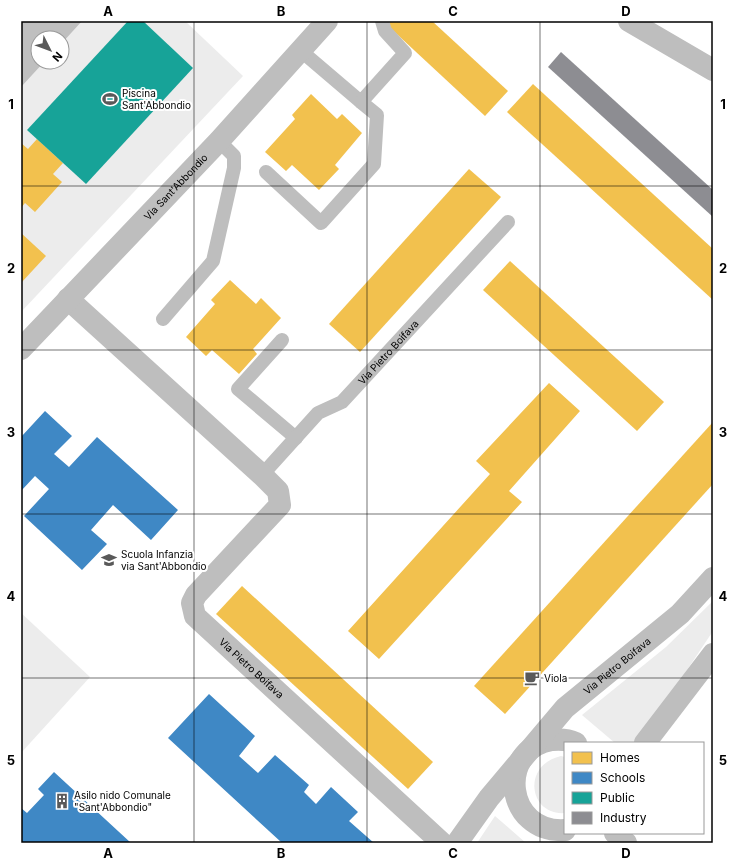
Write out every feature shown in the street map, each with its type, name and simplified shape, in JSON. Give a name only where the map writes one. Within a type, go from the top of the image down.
[{"type":"street","name":"Via Sant'Abbondio","points":[[21,349],[220,141],[327,21]]},
{"type":"street","points":[[629,21],[713,70]]},
{"type":"street","name":"Via Pietro Boifava","points":[[68,299],[262,475],[279,493],[280,505],[196,595],[192,602],[195,616],[442,843]]},
{"type":"street","name":"Via Pietro Boifava","points":[[457,843],[489,798],[565,708],[680,614],[713,578]]},
{"type":"street","points":[[646,742],[713,654]]},
{"type":"street","name":"Via Pietro Boifava","points":[[564,830],[542,827],[530,820],[521,809],[515,796],[514,782],[517,768],[525,756],[534,747],[546,741],[559,739],[572,742]]},
{"type":"street","points":[[564,843],[574,834]]},
{"type":"street","points":[[616,834],[626,843]]},
{"type":"lane","points":[[361,102],[405,53],[385,31],[382,21]]},
{"type":"lane","points":[[266,172],[321,223],[374,164],[377,115],[300,50]]},
{"type":"lane","points":[[163,319],[213,261],[234,168],[234,156],[220,141]]},
{"type":"lane","name":"Via Pietro Boifava","points":[[262,475],[318,414],[342,402],[508,222]]},
{"type":"lane","points":[[282,340],[238,389],[296,438]]},
{"type":"shaded area","points":[[21,21],[185,21],[243,76],[21,312]]},
{"type":"shaded area","points":[[21,21],[82,21],[70,34],[70,30],[30,30],[30,70],[37,70],[21,87]]},
{"type":"shaded area","points":[[713,601],[713,631],[659,712],[635,742],[614,742],[582,715],[666,647]]},
{"type":"shaded area","points":[[21,613],[90,677],[21,753]]},
{"type":"shaded area","points":[[561,756],[564,757],[564,813],[553,812],[544,807],[537,799],[534,789],[535,779],[540,769],[548,761]]},
{"type":"shaded area","points":[[495,816],[526,843],[477,843]]},
{"type":"building: Homes","points":[[391,21],[432,21],[508,91],[485,116],[387,25]]},
{"type":"building: Homes","points":[[533,84],[713,249],[713,300],[507,112]]},
{"type":"building: Homes","points":[[311,94],[337,119],[342,114],[362,133],[335,165],[339,169],[319,190],[292,165],[286,171],[265,152],[295,119],[292,115]]},
{"type":"building: Homes","points":[[37,139],[63,163],[53,174],[62,182],[35,212],[25,203],[21,208],[21,143],[28,149]]},
{"type":"building: Homes","points":[[469,169],[501,197],[360,352],[329,324]]},
{"type":"building: Homes","points":[[21,233],[46,256],[21,283]]},
{"type":"building: Homes","points":[[510,261],[664,402],[637,431],[483,290]]},
{"type":"building: Homes","points":[[230,280],[256,304],[261,298],[281,318],[253,349],[257,354],[239,374],[212,350],[206,356],[186,337],[215,304],[211,300]]},
{"type":"building: Homes","points":[[549,383],[580,411],[509,491],[522,502],[379,659],[348,631],[490,474],[476,461]]},
{"type":"building: Homes","points":[[713,422],[713,484],[505,714],[474,686]]},
{"type":"building: Homes","points":[[242,586],[433,762],[408,789],[216,614]]},
{"type":"building: Schools","points":[[45,411],[72,436],[54,454],[69,467],[97,437],[178,510],[151,540],[113,505],[91,530],[107,544],[82,570],[24,516],[49,489],[35,476],[21,491],[21,437]]},
{"type":"building: Schools","points":[[209,694],[255,736],[239,756],[258,773],[275,755],[309,785],[304,792],[316,804],[331,787],[358,812],[349,821],[374,843],[280,843],[281,842],[168,738]]},
{"type":"building: Schools","name":"Asilo nido Comunale \"Sant'Abbondio\"","points":[[54,772],[131,843],[21,843],[21,808],[27,813],[44,795],[38,789]]},
{"type":"building: Public","name":"Piscina Sant'Abbondio","points":[[128,21],[143,21],[193,68],[86,184],[27,130]]},
{"type":"building: Industry","points":[[561,52],[713,190],[713,217],[548,67]]},
{"type":"place","name":"Piscina Sant'Abbondio","points":[[110,99]]},
{"type":"place","name":"Scuola Infanzia via Sant'Abbondio","points":[[109,560]]},
{"type":"place","name":"Viola","points":[[532,678]]},
{"type":"place","name":"Asilo nido Comunale \"Sant'Abbondio\"","points":[[62,801]]}]
